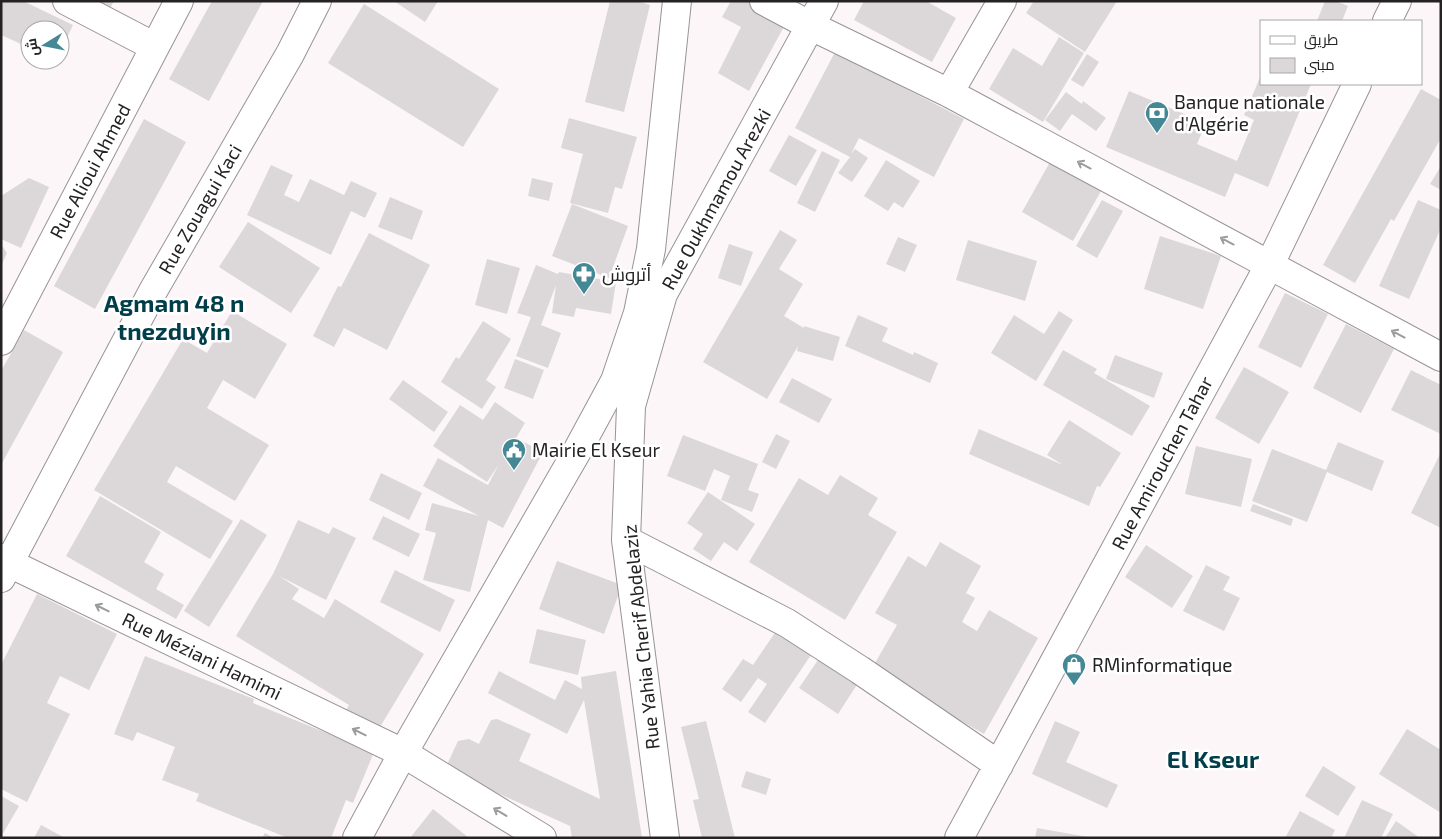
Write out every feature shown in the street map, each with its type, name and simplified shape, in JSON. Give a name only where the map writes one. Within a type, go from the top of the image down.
[{"type":"street","points":[[67,1],[155,47]]},
{"type":"street","name":"Rue Alioui Ahmed","points":[[1,341],[179,1]]},
{"type":"street","name":"Rue Zouagui Kaci","points":[[4,566],[153,290],[290,54],[317,1]]},
{"type":"street","points":[[357,838],[403,753],[571,462],[615,381],[638,313],[651,249],[677,1]]},
{"type":"street","points":[[764,1],[949,93],[1441,357]]},
{"type":"street","name":"Rue Oukhmamou Arezki","points":[[631,406],[664,294],[824,1]]},
{"type":"street","points":[[949,93],[1002,1]]},
{"type":"street","points":[[1388,20],[1397,1]]},
{"type":"street","name":"Rue Amirouchen Tahar","points":[[959,838],[1270,264],[1357,85]]},
{"type":"street","name":"Rue Yahia Cherif Abdelaziz","points":[[631,406],[626,540],[665,838]]},
{"type":"street","points":[[626,540],[787,623],[860,670],[999,765]]},
{"type":"street","name":"Rue Méziani Hamimi","points":[[4,566],[403,753],[542,838]]},
{"type":"building","points":[[1,1],[23,1],[63,20],[20,20],[20,44],[1,35]]},
{"type":"building","points":[[81,1],[114,1],[107,14]]},
{"type":"building","points":[[212,1],[263,1],[209,101],[169,79]]},
{"type":"building","points":[[394,1],[438,1],[425,22]]},
{"type":"building","points":[[610,1],[637,1],[650,5],[624,112],[585,102]]},
{"type":"building","points":[[731,1],[753,1],[787,21],[749,91],[718,73],[741,27],[722,17]]},
{"type":"building","points":[[864,1],[926,1],[956,18],[932,62],[854,20]]},
{"type":"building","points":[[1034,1],[1117,1],[1085,52],[1026,13]]},
{"type":"building","points":[[1325,1],[1336,1],[1348,6],[1342,20],[1317,20]]},
{"type":"building","points":[[364,4],[499,89],[463,147],[328,63]]},
{"type":"building","points":[[1059,37],[1084,53],[1043,122],[989,89],[1013,48],[1042,66]]},
{"type":"building","points":[[835,52],[964,119],[934,177],[859,138],[851,154],[855,149],[868,158],[852,182],[838,173],[850,157],[795,128]]},
{"type":"building","points":[[1087,54],[1099,62],[1083,87],[1071,80]]},
{"type":"building","name":"Banque nationale d'Algérie","points":[[1260,77],[1260,85],[1311,85],[1268,187],[1235,173],[1225,197],[1106,147],[1129,91],[1206,123],[1197,144],[1237,161],[1254,120],[1244,115]]},
{"type":"building","points":[[1421,89],[1441,100],[1441,138],[1394,221],[1391,219],[1355,283],[1323,265]]},
{"type":"building","points":[[1066,92],[1082,104],[1083,101],[1106,118],[1096,131],[1072,114],[1060,131],[1045,120]]},
{"type":"building","points":[[569,118],[637,137],[622,189],[615,187],[608,213],[570,203],[583,154],[561,148]]},
{"type":"building","points":[[144,119],[186,142],[95,309],[54,286]]},
{"type":"building","points":[[789,135],[817,150],[796,186],[769,171]]},
{"type":"building","points":[[822,151],[840,160],[815,212],[797,203]]},
{"type":"building","points":[[886,160],[920,181],[903,208],[894,202],[888,211],[864,196]]},
{"type":"building","points":[[1050,162],[1101,191],[1073,241],[1022,212]]},
{"type":"building","points":[[271,165],[293,175],[284,195],[299,202],[310,179],[344,195],[351,181],[377,193],[365,218],[351,211],[331,255],[247,215]]},
{"type":"building","points":[[1441,166],[1441,190],[1430,184]]},
{"type":"building","points":[[29,178],[49,187],[21,248],[1,239],[1,196]]},
{"type":"building","points":[[532,178],[553,183],[549,201],[528,196]]},
{"type":"building","points":[[390,197],[423,211],[412,240],[378,227]]},
{"type":"building","points":[[1102,200],[1123,211],[1097,258],[1076,246]]},
{"type":"building","points":[[1418,200],[1441,210],[1441,228],[1409,299],[1379,286]]},
{"type":"building","points":[[572,204],[628,226],[609,278],[552,256]]},
{"type":"building","points":[[248,222],[320,268],[291,313],[219,267]]},
{"type":"building","points":[[780,230],[797,240],[779,269],[803,284],[784,316],[804,328],[804,326],[840,337],[833,361],[797,351],[798,346],[767,399],[703,362]]},
{"type":"building","points":[[369,233],[430,265],[387,350],[344,328],[334,347],[313,336],[338,286],[341,287]]},
{"type":"building","points":[[1160,236],[1221,256],[1203,309],[1144,289]]},
{"type":"building","points":[[898,237],[917,245],[905,272],[886,264]]},
{"type":"building","points":[[968,240],[1037,261],[1025,301],[956,280]]},
{"type":"building","points":[[1,244],[7,253],[1,266]]},
{"type":"building","points":[[729,244],[753,252],[741,286],[718,278]]},
{"type":"building","points":[[487,259],[520,268],[507,314],[475,305]]},
{"type":"building","points":[[536,265],[558,274],[559,272],[616,282],[611,314],[576,308],[574,317],[552,313],[556,285],[541,325],[561,333],[548,368],[516,356],[531,317],[517,313]]},
{"type":"building","points":[[1285,293],[1328,314],[1301,368],[1258,347]]},
{"type":"building","points":[[232,311],[287,344],[255,399],[223,380],[207,408],[269,445],[235,501],[176,466],[167,482],[233,521],[210,559],[94,490],[183,339],[207,353]]},
{"type":"building","points":[[1059,311],[1073,320],[1036,381],[991,353],[1014,315],[1044,334]]},
{"type":"building","points":[[858,315],[888,328],[882,341],[913,355],[914,352],[938,363],[930,383],[845,346]]},
{"type":"building","points":[[483,321],[511,339],[486,380],[496,387],[482,409],[441,382],[456,357],[459,359]]},
{"type":"building","points":[[1346,324],[1394,349],[1361,413],[1313,388]]},
{"type":"building","points":[[24,330],[63,352],[1,465],[1,371]]},
{"type":"building","points":[[1063,350],[1097,369],[1094,373],[1150,406],[1132,436],[1043,385]]},
{"type":"building","points":[[1115,355],[1163,373],[1154,398],[1106,379]]},
{"type":"building","points":[[515,359],[544,370],[533,399],[504,388]]},
{"type":"building","points":[[1244,367],[1289,392],[1259,444],[1215,418]]},
{"type":"building","points":[[1411,370],[1441,385],[1441,434],[1391,410]]},
{"type":"building","points":[[792,378],[832,399],[819,423],[779,402]]},
{"type":"building","points":[[403,380],[448,412],[434,432],[389,399]]},
{"type":"building","points":[[495,402],[525,423],[516,438],[543,452],[503,528],[488,520],[470,592],[423,580],[436,533],[425,530],[432,503],[479,516],[423,486],[438,458],[488,485],[499,464],[487,482],[433,446],[460,405],[483,420]]},
{"type":"building","points":[[1069,420],[1121,453],[1100,487],[1097,486],[1089,506],[969,454],[979,429],[1063,465],[1047,455]]},
{"type":"building","points":[[776,434],[790,441],[776,469],[762,462]]},
{"type":"building","points":[[683,435],[758,464],[748,490],[759,494],[752,512],[721,500],[730,476],[714,469],[705,491],[667,476]]},
{"type":"building","points":[[1338,442],[1384,461],[1372,491],[1327,472],[1307,522],[1252,501],[1272,449],[1326,470]]},
{"type":"building","points":[[1196,446],[1252,459],[1241,507],[1185,494]]},
{"type":"building","points":[[1441,452],[1441,528],[1411,513]]},
{"type":"building","points":[[381,473],[422,493],[409,520],[369,500]]},
{"type":"building","points":[[840,475],[878,498],[868,515],[897,532],[845,620],[749,562],[799,478],[828,495]]},
{"type":"building","points":[[708,492],[755,524],[737,551],[724,542],[711,561],[693,549],[703,534],[687,523]]},
{"type":"building","points":[[100,496],[161,532],[144,562],[164,574],[156,589],[184,605],[176,619],[66,556]]},
{"type":"building","points":[[1253,504],[1293,519],[1291,526],[1250,511]]},
{"type":"building","points":[[383,516],[420,534],[409,557],[372,539]]},
{"type":"building","points":[[241,519],[267,535],[209,627],[184,611]]},
{"type":"building","points":[[298,520],[329,534],[333,527],[356,538],[326,600],[279,576],[299,589],[292,599],[324,618],[335,599],[424,654],[377,732],[345,712],[349,705],[236,636],[273,574]]},
{"type":"building","points":[[940,542],[981,566],[966,593],[975,598],[962,622],[977,631],[989,610],[1038,638],[984,734],[871,670],[897,625],[875,613],[908,556],[926,567]]},
{"type":"building","points":[[1146,545],[1193,576],[1172,608],[1125,577]]},
{"type":"building","points":[[557,561],[622,585],[604,634],[539,609]]},
{"type":"building","points":[[1206,565],[1230,577],[1223,590],[1240,598],[1224,631],[1183,611]]},
{"type":"building","points":[[395,570],[455,600],[440,632],[380,602]]},
{"type":"building","points":[[37,594],[117,634],[89,690],[60,676],[47,703],[70,714],[27,802],[1,789],[1,665]]},
{"type":"building","points":[[537,629],[586,640],[578,675],[529,663]]},
{"type":"building","points":[[776,631],[811,655],[765,723],[748,712],[767,684],[758,678],[741,702],[722,689],[743,659],[753,665]]},
{"type":"building","points":[[145,656],[254,699],[253,703],[374,752],[353,803],[346,800],[331,838],[288,838],[196,801],[199,794],[162,780],[175,747],[137,732],[133,741],[114,734]]},
{"type":"building","points":[[820,657],[858,683],[838,714],[799,688]]},
{"type":"building","points":[[499,671],[555,700],[565,680],[582,689],[581,677],[616,671],[642,838],[572,838],[570,826],[445,769],[458,741],[469,739],[479,744],[491,720],[497,719],[531,734],[519,761],[600,799],[584,700],[567,734],[488,693]]},
{"type":"building","points":[[706,721],[735,838],[702,838],[693,800],[699,799],[681,727]]},
{"type":"building","points":[[1055,721],[1080,732],[1066,762],[1118,785],[1107,808],[1032,774]]},
{"type":"building","points":[[1407,729],[1441,750],[1441,813],[1379,774]]},
{"type":"building","points":[[1323,766],[1356,787],[1338,816],[1305,796]]},
{"type":"building","points":[[746,771],[771,779],[766,795],[741,787]]},
{"type":"building","points":[[1,796],[19,806],[1,837]]},
{"type":"building","points":[[1362,800],[1393,814],[1381,838],[1344,838]]},
{"type":"building","points":[[433,809],[469,838],[410,838]]},
{"type":"building","points":[[1300,811],[1335,830],[1331,838],[1285,838]]},
{"type":"building","points":[[1396,821],[1420,838],[1385,838]]},
{"type":"building","points":[[41,825],[65,838],[34,838]]},
{"type":"building","points":[[1037,828],[1088,837],[1088,838],[1035,838]]},
{"type":"building","points":[[265,833],[274,838],[262,838]]},
{"type":"place","name":"Banque nationale d'Algérie","points":[[1157,134]]},
{"type":"place","name":"أتروش","points":[[584,295]]},
{"type":"place","name":"Mairie El Kseur","points":[[514,471]]},
{"type":"place","name":"RMinformatique","points":[[1074,686]]},
{"type":"district","name":"Agmam 48 n tnezduɣin","points":[[174,318]]},
{"type":"district","name":"El Kseur","points":[[1213,760]]}]
